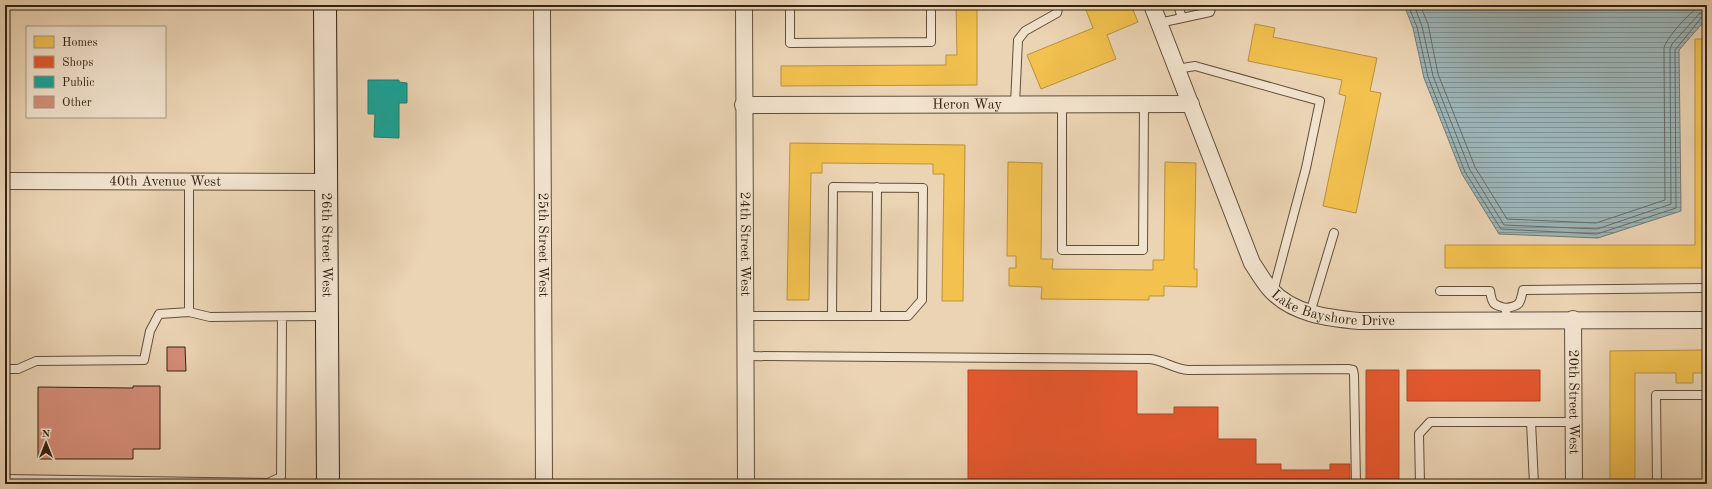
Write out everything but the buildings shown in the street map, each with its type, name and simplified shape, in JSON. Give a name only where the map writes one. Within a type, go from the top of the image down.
[{"type":"street","name":"26th Street West","points":[[325,5],[328,484]]},
{"type":"street","name":"25th Street West","points":[[542,5],[544,484]]},
{"type":"street","name":"24th Street West","points":[[744,5],[743,105],[746,316],[746,484]]},
{"type":"street","name":"Lake Bayshore Drive","points":[[1152,5],[1252,263],[1273,292],[1292,306],[1310,313],[1359,321],[1506,314],[1574,319],[1707,320]]},
{"type":"street","name":"Heron Way","points":[[743,105],[1191,104]]},
{"type":"street","name":"40th Avenue West","points":[[5,181],[326,182]]},
{"type":"street","name":"20th Street West","points":[[1574,319],[1574,484]]},
{"type":"lane","points":[[790,5],[790,43],[931,42],[931,5]]},
{"type":"lane","points":[[1015,104],[1018,40],[1024,31],[1056,13],[1059,5]]},
{"type":"lane","points":[[1178,5],[1182,18]]},
{"type":"lane","points":[[1159,23],[1210,12],[1212,5]]},
{"type":"lane","points":[[1177,69],[1195,66],[1320,101],[1306,168],[1273,292]]},
{"type":"lane","points":[[1062,104],[1062,250],[1143,250],[1144,104]]},
{"type":"lane","points":[[189,182],[189,312]]},
{"type":"lane","points":[[746,316],[908,316],[922,300],[922,188],[833,187],[832,315]]},
{"type":"lane","points":[[876,315],[877,187]]},
{"type":"lane","points":[[1310,313],[1334,233]]},
{"type":"lane","points":[[1440,291],[1490,291],[1492,301],[1506,314],[1521,302],[1523,290],[1707,288]]},
{"type":"lane","points":[[5,369],[18,369],[36,362],[144,360],[150,331],[159,314],[189,312],[210,317],[326,316]]},
{"type":"lane","points":[[5,479],[268,483],[282,477],[282,316]]},
{"type":"lane","points":[[746,356],[1150,358],[1182,370],[1353,370],[1356,484]]},
{"type":"lane","points":[[1657,484],[1656,396],[1707,395]]},
{"type":"lane","points":[[1420,484],[1419,434],[1430,422],[1574,422]]},
{"type":"lane","points":[[1531,422],[1534,484]]},
{"type":"water","points":[[1404,5],[1707,5],[1707,18],[1679,50],[1681,211],[1598,238],[1499,234],[1462,174],[1424,78],[1413,28]]}]
